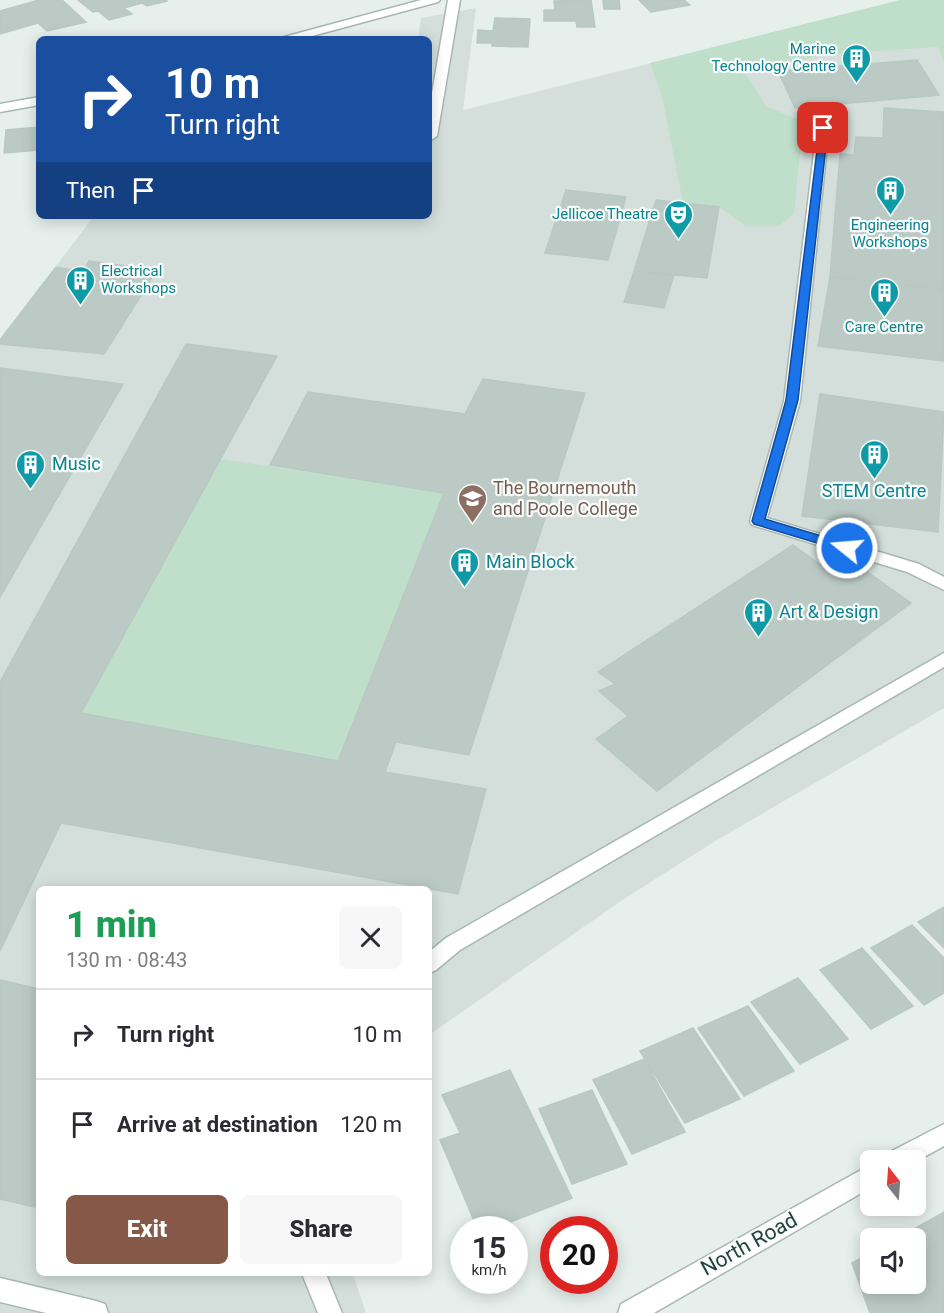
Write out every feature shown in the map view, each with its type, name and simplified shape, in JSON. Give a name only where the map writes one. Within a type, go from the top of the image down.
[{"type":"street","points":[[299,36],[434,0]]},
{"type":"street","points":[[432,130],[454,0]]},
{"type":"street","points":[[0,108],[36,102]]},
{"type":"street","points":[[823,128],[792,400],[758,521],[913,568],[944,584]]},
{"type":"street","points":[[432,962],[453,944],[944,659]]},
{"type":"street","points":[[916,1150],[944,1134]]},
{"type":"street","name":"North Road","points":[[630,1313],[860,1182]]},
{"type":"street","points":[[315,1276],[330,1313]]},
{"type":"street","points":[[0,1290],[96,1313]]},
{"type":"shaded area","name":"The Bournemouth and Poole College","points":[[944,0],[944,708],[717,840],[621,901],[432,1033],[432,886],[36,886],[36,1276],[354,1276],[366,1313],[0,1313],[0,340],[92,219],[432,219],[432,36],[418,36],[421,18],[476,8],[463,110],[856,12]]},
{"type":"green space","points":[[900,0],[944,0],[944,63],[938,47],[828,54],[744,71],[766,106],[803,122],[794,214],[779,226],[746,226],[719,207],[683,203],[662,96],[650,63]]},
{"type":"green space","points":[[221,459],[444,493],[338,761],[81,713]]},
{"type":"building","points":[[39,0],[62,0],[86,22],[47,31],[38,23],[0,34],[0,11]]},
{"type":"building","points":[[78,0],[167,1],[147,6],[142,3],[124,8],[132,14],[109,20],[98,11],[93,12]]},
{"type":"building","points":[[591,0],[595,27],[577,27],[576,21],[544,21],[544,10],[555,10],[554,1]]},
{"type":"building","points":[[603,0],[619,0],[620,9],[604,9]]},
{"type":"building","points":[[639,0],[684,0],[690,5],[651,12]]},
{"type":"building","points":[[495,18],[530,19],[528,47],[492,46],[492,43],[477,43],[478,30],[493,31]]},
{"type":"building","name":"Marine Technology Centre","points":[[917,60],[939,95],[795,108],[778,71]]},
{"type":"building","name":"Engineering Workshops","points":[[884,108],[944,112],[944,289],[830,277],[840,154],[854,155],[856,137],[883,138]]},
{"type":"building","points":[[36,127],[36,150],[4,153],[6,130]]},
{"type":"building","points":[[566,190],[626,197],[608,260],[545,253]]},
{"type":"building","name":"Jellicoe Theatre","points":[[656,200],[719,207],[707,278],[634,271]]},
{"type":"building","name":"Electrical Workshops","points":[[89,261],[157,270],[104,354],[0,344],[0,340],[56,267],[83,272]]},
{"type":"building","points":[[634,271],[674,275],[664,308],[624,302]]},
{"type":"building","name":"Care Centre","points":[[830,277],[944,289],[944,361],[818,346]]},
{"type":"building","name":"Main Block","points":[[186,344],[277,356],[81,713],[338,761],[444,493],[270,465],[308,392],[465,414],[483,379],[585,393],[469,755],[396,742],[385,772],[486,789],[458,894],[432,889],[432,886],[413,886],[61,823],[0,951],[0,682]]},
{"type":"building","name":"Music","points":[[0,368],[123,384],[0,597]]},
{"type":"building","name":"STEM Centre","points":[[820,394],[944,412],[938,532],[802,516]]},
{"type":"building","name":"Art & Design","points":[[793,545],[840,579],[862,568],[911,603],[657,791],[596,739],[628,716],[599,691],[615,684],[598,672]]},
{"type":"building","points":[[944,907],[944,948],[918,922]]},
{"type":"building","points":[[912,925],[944,958],[944,993],[924,1005],[871,948]]},
{"type":"building","points":[[862,948],[913,1006],[871,1029],[820,970]]},
{"type":"building","points":[[798,978],[848,1039],[800,1064],[751,1002]]},
{"type":"building","points":[[0,980],[36,988],[36,1207],[0,1199]]},
{"type":"building","points":[[748,1006],[794,1071],[744,1096],[698,1028]]},
{"type":"building","points":[[693,1028],[740,1099],[685,1123],[640,1051]]},
{"type":"building","points":[[644,1059],[685,1132],[632,1154],[593,1080]]},
{"type":"building","points":[[510,1070],[572,1198],[526,1216],[472,1216],[440,1140],[460,1133],[442,1095]]},
{"type":"building","points":[[592,1090],[627,1164],[572,1184],[539,1109]]},
{"type":"building","points":[[944,1212],[944,1313],[870,1313],[863,1294],[926,1294],[926,1228],[916,1228]]},
{"type":"building","points":[[860,1259],[860,1285],[852,1263]]},
{"type":"place","name":"Marine Technology Centre","points":[[857,84]]},
{"type":"place","name":"Engineering Workshops","points":[[890,216]]},
{"type":"place","name":"Jellicoe Theatre","points":[[679,240]]},
{"type":"place","name":"Electrical Workshops","points":[[80,306]]},
{"type":"place","name":"Care Centre","points":[[884,318]]},
{"type":"place","name":"STEM Centre","points":[[874,480]]},
{"type":"place","name":"Music","points":[[31,490]]},
{"type":"place","name":"The Bournemouth and Poole College","points":[[472,524]]},
{"type":"place","name":"Main Block","points":[[465,588]]},
{"type":"place","name":"Art & Design","points":[[758,638]]},
{"type":"route","points":[[823,128],[792,400],[758,521],[847,548]]}]
